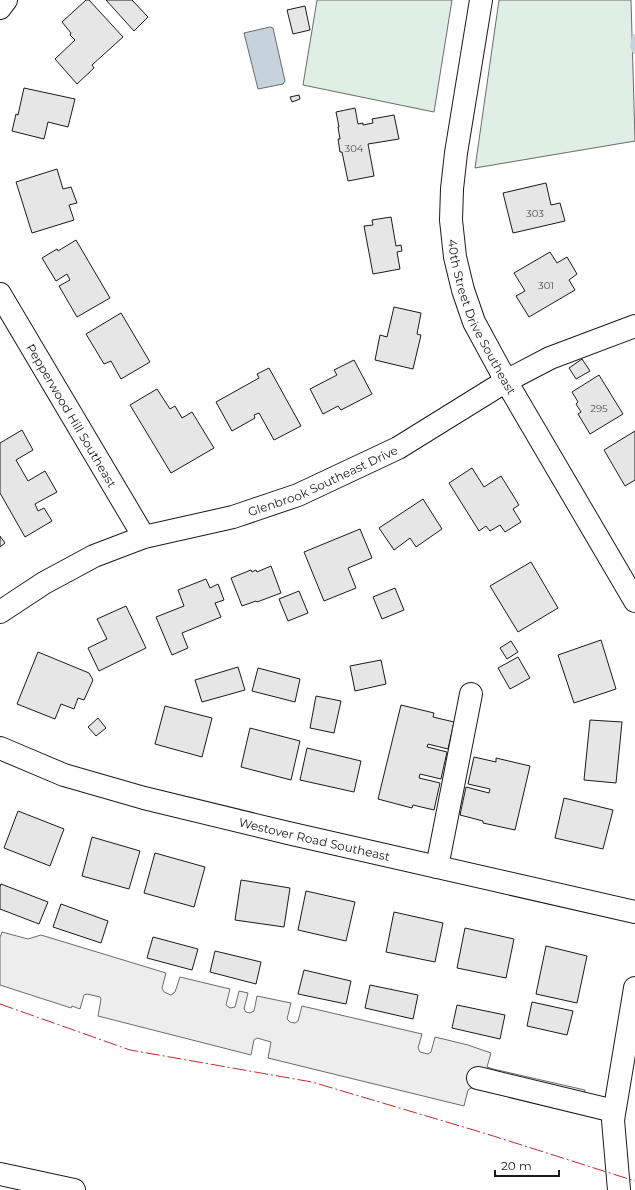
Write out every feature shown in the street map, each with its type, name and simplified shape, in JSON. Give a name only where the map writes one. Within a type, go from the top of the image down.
[{"type":"street","points":[[0,8],[6,0]]},
{"type":"street","name":"40th Street Drive Southeast","points":[[481,0],[456,153],[452,189],[451,220],[455,257],[463,290],[474,322],[506,382],[635,602]]},
{"type":"street","name":"Pepperwood Hill Southeast","points":[[0,294],[144,537]]},
{"type":"street","name":"Glenbrook Southeast Drive","points":[[0,612],[44,583],[94,556],[144,537],[233,517],[298,495],[398,448],[506,382],[550,358],[635,326]]},
{"type":"street","points":[[437,867],[471,694]]},
{"type":"street","name":"Westover Road Southeast","points":[[0,748],[64,775],[144,798],[288,833],[635,912]]},
{"type":"street","points":[[619,1190],[613,1120],[635,988]]},
{"type":"street","points":[[478,1078],[614,1111]]},
{"type":"street","points":[[0,1174],[74,1190]]},
{"type":"green space","points":[[317,0],[452,0],[434,112],[303,85]]},
{"type":"green space","points":[[499,0],[631,0],[635,141],[475,168]]},
{"type":"shaded area","points":[[270,27],[273,28],[285,81],[283,84],[258,89],[244,33]]},
{"type":"shaded area","points":[[2,932],[28,939],[41,935],[166,973],[162,988],[164,992],[171,995],[175,992],[180,977],[230,989],[226,1005],[230,1008],[235,1007],[239,991],[248,993],[244,1009],[246,1012],[250,1013],[254,1011],[257,996],[291,1003],[287,1019],[290,1022],[295,1023],[298,1021],[302,1006],[422,1034],[418,1048],[420,1052],[428,1054],[431,1052],[435,1037],[468,1045],[491,1053],[487,1067],[585,1090],[582,1114],[471,1088],[468,1090],[464,1106],[268,1058],[271,1042],[257,1038],[254,1040],[251,1055],[98,1016],[101,999],[100,997],[87,994],[84,995],[80,1009],[72,1006],[71,1008],[0,985],[0,937]]},
{"type":"building","points":[[86,0],[89,0],[123,37],[92,65],[94,68],[77,84],[55,59],[75,40],[62,22]]},
{"type":"building","points":[[106,0],[132,0],[148,17],[134,31]]},
{"type":"building","points":[[305,6],[310,30],[293,34],[287,10]]},
{"type":"building","points":[[24,88],[75,99],[68,127],[48,122],[44,139],[12,131],[16,114],[18,115]]},
{"type":"building","points":[[299,95],[300,99],[292,102],[290,97]]},
{"type":"building","points":[[355,108],[358,124],[363,123],[363,125],[373,123],[372,119],[394,115],[399,139],[368,144],[374,176],[348,181],[342,152],[340,152],[338,139],[340,139],[339,127],[336,112]]},
{"type":"building","points":[[57,169],[63,189],[71,187],[77,203],[69,205],[74,220],[32,233],[16,182]]},
{"type":"building","points":[[546,183],[551,205],[560,203],[565,221],[513,233],[503,193]]},
{"type":"building","points":[[391,217],[396,246],[401,245],[402,251],[397,252],[400,269],[373,274],[364,226],[373,225],[372,220]]},
{"type":"building","points":[[76,240],[110,298],[77,317],[59,286],[70,280],[67,274],[56,281],[42,258],[57,249],[58,251]]},
{"type":"building","points":[[550,252],[557,263],[567,257],[577,274],[569,280],[575,290],[529,317],[516,296],[525,291],[514,273]]},
{"type":"building","points":[[394,307],[421,313],[417,334],[421,335],[413,369],[375,360],[380,335],[387,337]]},
{"type":"building","points":[[121,313],[150,362],[121,379],[111,361],[104,364],[86,334]]},
{"type":"building","points":[[582,359],[590,371],[576,379],[569,368]]},
{"type":"building","points":[[354,360],[372,394],[341,410],[338,406],[323,414],[310,389],[337,375],[334,370]]},
{"type":"building","points":[[269,368],[301,426],[274,440],[259,413],[254,415],[255,418],[232,431],[216,402],[259,378],[257,374]]},
{"type":"building","points":[[599,375],[623,414],[590,434],[578,414],[581,412],[576,404],[578,402],[572,392]]},
{"type":"building","points":[[157,389],[170,409],[175,406],[182,418],[192,412],[214,448],[171,473],[130,405]]},
{"type":"building","points":[[22,430],[33,450],[16,460],[28,481],[45,471],[57,492],[35,504],[38,511],[44,508],[52,521],[25,537],[0,493],[0,443]]},
{"type":"building","points":[[635,431],[635,480],[625,486],[604,450]]},
{"type":"building","points":[[472,468],[484,487],[501,476],[519,505],[513,509],[521,522],[505,532],[500,525],[490,531],[486,526],[479,531],[449,483]]},
{"type":"building","points":[[423,499],[442,529],[416,547],[410,538],[394,550],[379,528]]},
{"type":"building","points":[[360,529],[372,558],[348,568],[356,588],[324,601],[304,552]]},
{"type":"building","points":[[0,536],[5,543],[0,547]]},
{"type":"building","points":[[531,562],[558,608],[518,632],[490,586]]},
{"type":"building","points":[[271,566],[281,593],[242,606],[231,578],[251,570],[252,572],[256,570],[257,572]]},
{"type":"building","points":[[206,579],[210,588],[218,584],[224,600],[215,603],[221,617],[182,633],[188,648],[172,655],[156,617],[184,606],[178,590]]},
{"type":"building","points":[[395,588],[404,610],[382,619],[373,597]]},
{"type":"building","points":[[299,591],[308,613],[288,621],[279,599]]},
{"type":"building","points":[[126,606],[146,648],[99,671],[88,648],[107,639],[97,619]]},
{"type":"building","points":[[601,640],[616,689],[574,703],[558,655]]},
{"type":"building","points":[[511,641],[518,652],[507,659],[500,648]]},
{"type":"building","points":[[38,652],[89,673],[93,680],[84,700],[78,698],[74,709],[61,704],[55,719],[17,704]]},
{"type":"building","points":[[518,657],[530,678],[510,689],[498,668]]},
{"type":"building","points":[[381,660],[386,684],[355,691],[350,666]]},
{"type":"building","points":[[238,667],[245,690],[202,702],[195,680]]},
{"type":"building","points":[[258,668],[300,679],[295,702],[252,691]]},
{"type":"building","points":[[316,696],[341,701],[334,733],[310,728]]},
{"type":"building","points":[[401,705],[434,713],[433,717],[454,722],[448,749],[428,744],[427,747],[447,752],[441,779],[420,774],[419,778],[440,783],[434,810],[413,805],[412,808],[378,799]]},
{"type":"building","points":[[165,706],[212,718],[202,757],[155,744]]},
{"type":"building","points":[[98,718],[106,728],[96,736],[88,727]]},
{"type":"building","points":[[590,720],[622,722],[616,783],[584,780]]},
{"type":"building","points":[[250,728],[300,741],[291,780],[241,767]]},
{"type":"building","points":[[307,748],[361,761],[354,792],[300,780]]},
{"type":"building","points":[[474,757],[496,762],[496,758],[530,766],[515,830],[483,823],[483,821],[460,815],[466,787],[489,793],[490,789],[468,784]]},
{"type":"building","points":[[564,798],[613,810],[603,849],[555,838]]},
{"type":"building","points":[[18,811],[64,829],[50,866],[4,848]]},
{"type":"building","points":[[92,837],[140,851],[129,889],[82,876]]},
{"type":"building","points":[[155,853],[205,867],[194,907],[144,893]]},
{"type":"building","points":[[241,880],[290,888],[284,927],[235,920]]},
{"type":"building","points":[[1,884],[48,902],[39,924],[0,909]]},
{"type":"building","points":[[306,891],[355,902],[346,941],[298,930]]},
{"type":"building","points":[[61,904],[108,921],[101,943],[53,927]]},
{"type":"building","points":[[394,912],[443,923],[435,962],[386,952]]},
{"type":"building","points":[[465,928],[514,939],[506,978],[457,968]]},
{"type":"building","points":[[153,937],[198,949],[192,970],[147,958]]},
{"type":"building","points":[[546,946],[587,956],[577,1003],[536,994]]},
{"type":"building","points":[[215,951],[261,962],[256,984],[210,972]]},
{"type":"building","points":[[304,970],[351,981],[346,1004],[298,994]]},
{"type":"building","points":[[370,985],[418,995],[413,1019],[365,1008]]},
{"type":"building","points":[[532,1002],[573,1011],[567,1035],[527,1026]]},
{"type":"building","points":[[457,1005],[505,1015],[500,1039],[452,1028]]},
{"type":"waterway","points":[[635,37],[633,46],[635,51]]},
{"type":"power","points":[[0,1004],[130,1050],[312,1082],[487,1134],[635,1181]]}]
